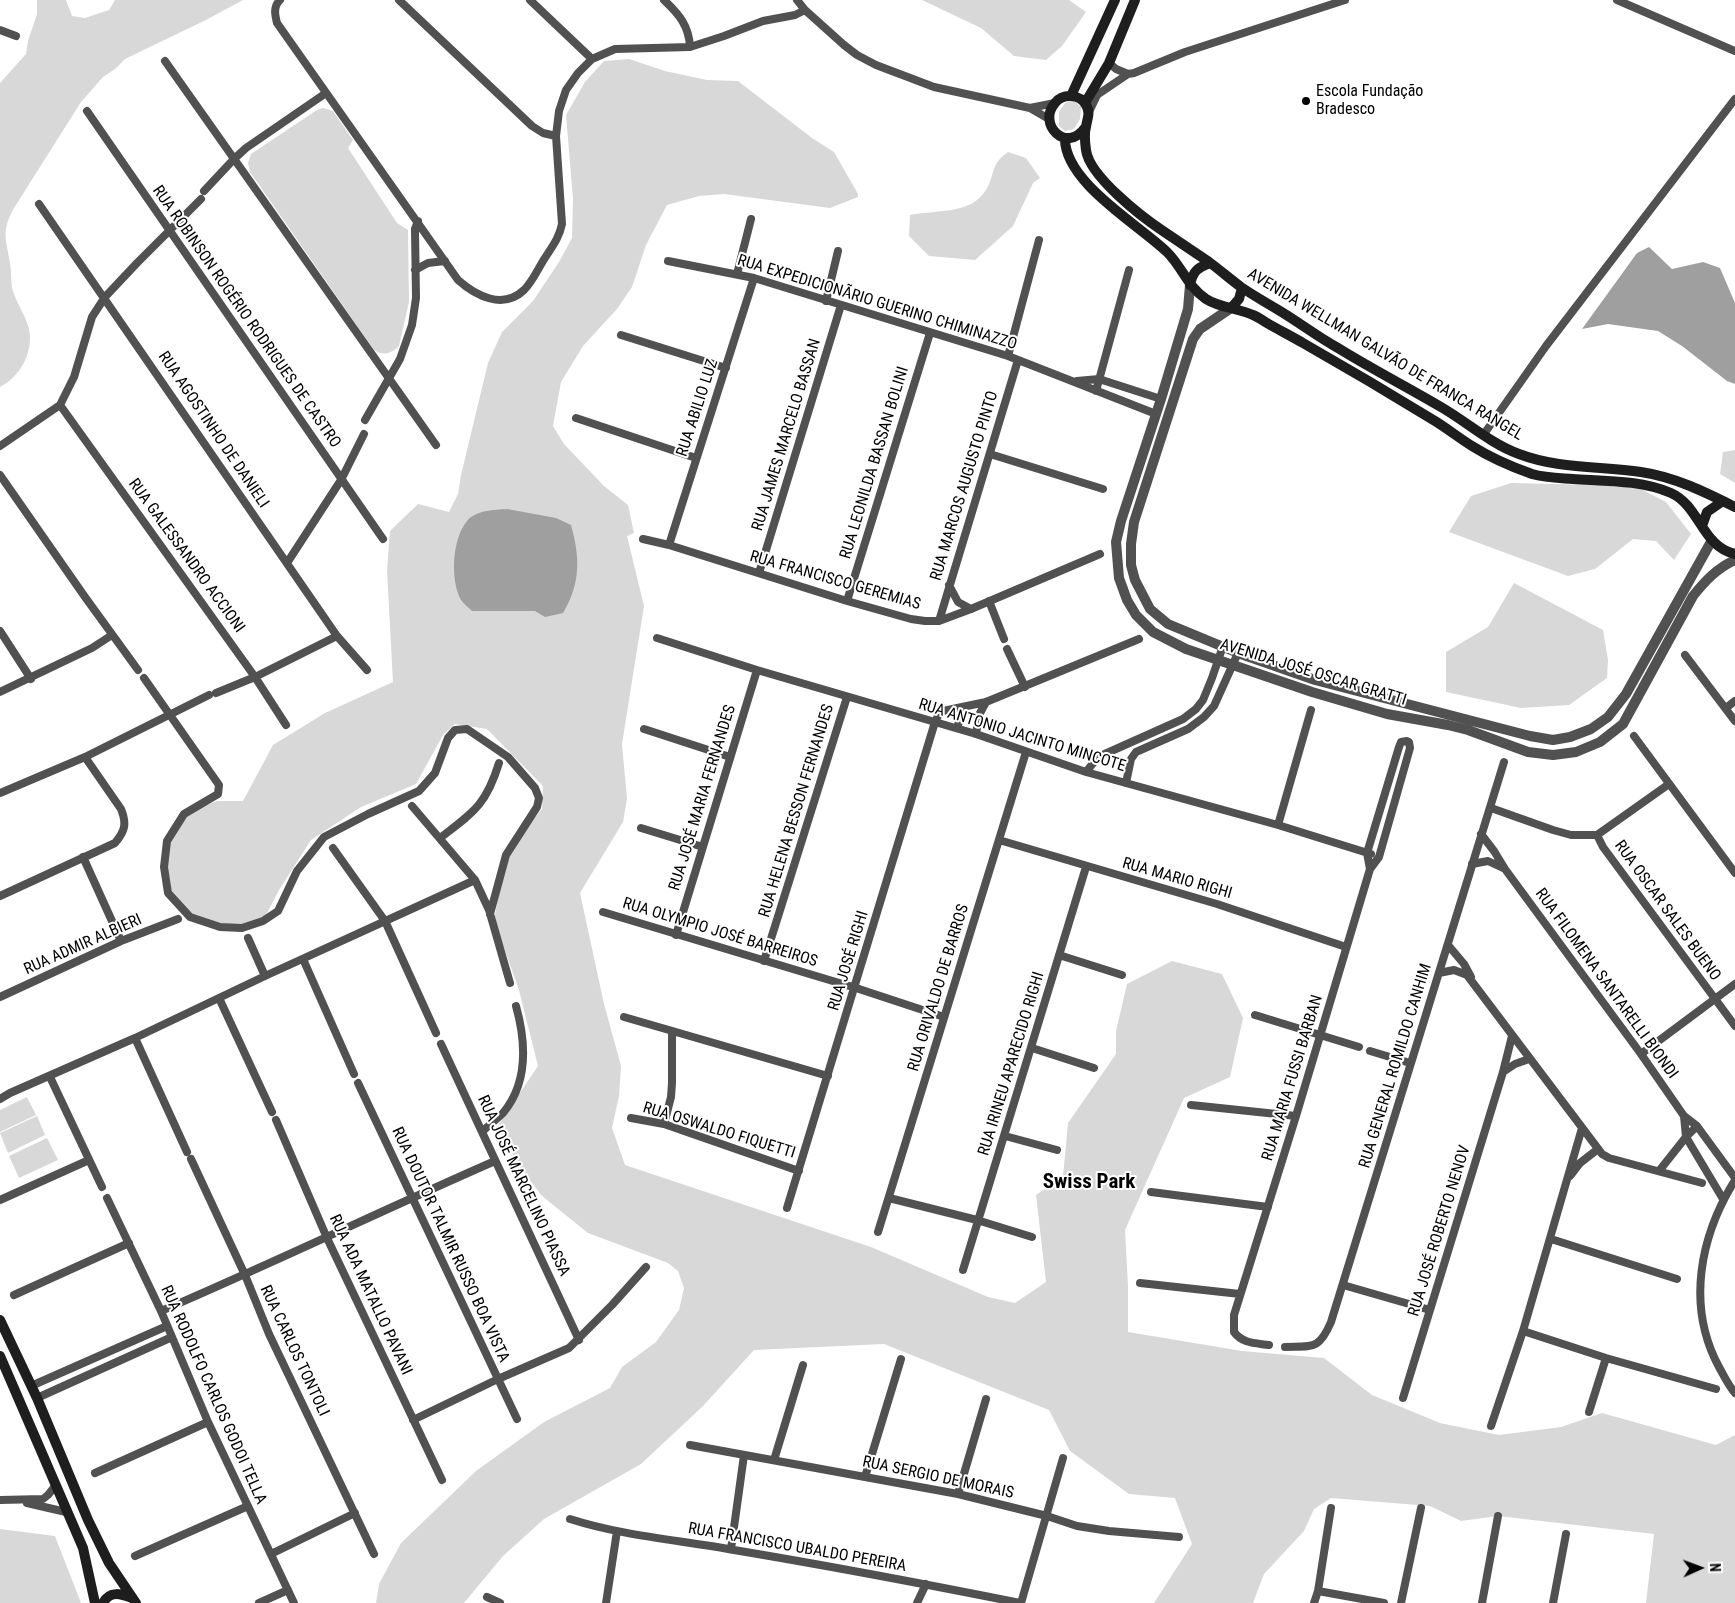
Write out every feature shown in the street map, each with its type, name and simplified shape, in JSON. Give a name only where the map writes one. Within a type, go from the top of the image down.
[{"type":"main road","points":[[1072,96],[1115,0]]},
{"type":"main road","points":[[1087,108],[1078,98],[1072,96],[1060,98],[1051,108],[1049,119],[1054,131],[1065,138],[1077,137],[1085,128],[1087,108],[1109,63],[1135,0]]},
{"type":"main road","name":"AVENIDA WELLMAN GALVÃO DE FRANCA RANGEL","points":[[1085,128],[1086,153],[1090,162],[1115,192],[1145,219],[1210,263],[1242,288],[1338,349],[1442,407],[1508,449],[1536,460],[1556,464],[1615,468],[1670,478],[1735,507]]},
{"type":"main road","name":"AVENIDA WELLMAN GALVÃO DE FRANCA RANGEL","points":[[1065,138],[1064,146],[1068,156],[1086,181],[1108,205],[1164,250],[1177,263],[1190,285],[1213,303],[1254,315],[1436,421],[1473,447],[1500,461],[1534,474],[1553,478],[1613,481],[1642,485],[1665,491],[1685,502],[1712,540],[1728,552],[1735,554]]},
{"type":"main road","points":[[1190,285],[1196,269],[1210,263]]},
{"type":"main road","points":[[1231,308],[1239,299],[1242,288]]},
{"type":"main road","points":[[1702,526],[1707,512],[1723,501]]},
{"type":"main road","points":[[0,1320],[37,1398],[88,1520],[109,1563],[134,1601]]},
{"type":"main road","points":[[0,1356],[83,1548],[95,1603]]},
{"type":"main road","points":[[103,1603],[108,1596],[113,1594],[120,1594],[134,1601]]},
{"type":"street","points":[[280,0],[276,4],[274,14],[277,23],[458,280],[470,292],[482,297],[505,299],[515,297],[524,290],[560,236],[562,224],[556,136],[559,111],[566,90],[578,73],[592,59],[615,50],[690,47],[763,21],[795,15],[805,10]]},
{"type":"street","points":[[399,0],[532,126],[543,133],[556,136]]},
{"type":"street","points":[[530,0],[592,59]]},
{"type":"street","points":[[664,0],[682,20],[688,33],[690,47]]},
{"type":"street","points":[[797,0],[805,10],[857,55],[876,65],[934,87],[1030,108],[1049,119]]},
{"type":"street","points":[[1087,108],[1097,95],[1128,74],[1185,52],[1345,0]]},
{"type":"street","points":[[1617,0],[1735,52]]},
{"type":"street","points":[[0,30],[16,36]]},
{"type":"street","points":[[165,61],[436,445]]},
{"type":"street","points":[[1109,63],[1128,74]]},
{"type":"street","points":[[204,191],[234,158],[246,148],[326,93]]},
{"type":"street","points":[[1484,434],[1546,346],[1735,99]]},
{"type":"street","points":[[1030,108],[1055,102]]},
{"type":"street","name":"RUA ROBINSON ROGÉRIO RODRIGUES DE CASTRO","points":[[87,111],[382,539]]},
{"type":"street","points":[[0,446],[60,405],[74,377],[92,317],[105,297],[137,262],[201,199]]},
{"type":"street","name":"RUA AGOSTINHO DE DANIELI","points":[[39,204],[105,297],[337,636],[367,670]]},
{"type":"street","points":[[737,274],[751,219]]},
{"type":"street","points":[[365,420],[404,349],[412,326],[416,298],[415,229],[418,221]]},
{"type":"street","points":[[1008,356],[1039,240]]},
{"type":"street","points":[[826,301],[838,251]]},
{"type":"street","name":"RUA EXPEDICIONÃRIO GUERINO CHIMINAZZO","points":[[668,260],[754,278],[1008,356],[1156,414]]},
{"type":"street","points":[[415,270],[428,263],[445,261]]},
{"type":"street","points":[[1096,391],[1129,270]]},
{"type":"street","name":"RUA ABILIO LUZ","points":[[669,545],[754,278]]},
{"type":"street","name":"AVENIDA JOSÉ OSCAR GRATTI","points":[[1190,285],[1188,309],[1116,542],[1119,578],[1132,607],[1153,632],[1179,646],[1233,666],[1387,714],[1448,725],[1528,752],[1553,755],[1576,752],[1600,742],[1623,724],[1693,596],[1713,574],[1735,560]]},
{"type":"street","name":"RUA JAMES MARCELO BASSAN","points":[[759,573],[841,305]]},
{"type":"street","name":"AVENIDA JOSÉ OSCAR GRATTI","points":[[1231,308],[1200,329],[1192,339],[1134,522],[1130,544],[1131,565],[1135,580],[1150,609],[1168,624],[1238,653],[1316,680],[1530,736],[1553,740],[1570,737],[1591,729],[1608,717],[1626,694],[1712,540]]},
{"type":"street","name":"RUA LEONILDA BASSAN BOLINI","points":[[847,602],[930,333]]},
{"type":"street","points":[[621,335],[726,368]]},
{"type":"street","name":"RUA MARCOS AUGUSTO PINTO","points":[[939,621],[1018,360]]},
{"type":"street","points":[[1099,379],[1160,399]]},
{"type":"street","name":"RUA EXPEDICIONÃRIO GUERINO CHIMINAZZO","points":[[1074,382],[1099,379]]},
{"type":"street","name":"RUA GALESSANDRO ACCIONI","points":[[60,405],[255,677],[286,725]]},
{"type":"street","points":[[576,418],[696,458]]},
{"type":"street","points":[[287,563],[341,480],[364,434]]},
{"type":"street","points":[[990,454],[1102,489]]},
{"type":"street","points":[[0,475],[138,670]]},
{"type":"street","name":"RUA FRANCISCO GEREMIAS","points":[[643,539],[669,545],[847,602],[910,619],[925,621],[939,621],[971,609],[1100,554]]},
{"type":"street","points":[[949,586],[958,602],[971,609]]},
{"type":"street","points":[[989,601],[1004,639]]},
{"type":"street","points":[[0,631],[31,679]]},
{"type":"street","points":[[0,692],[31,679],[92,648],[112,635]]},
{"type":"street","points":[[0,793],[85,757],[169,715],[255,677],[337,636]]},
{"type":"street","name":"RUA ANTONIO JACINTO MINCOTE","points":[[657,638],[757,670],[957,728],[1086,772],[1278,825],[1379,857]]},
{"type":"street","points":[[935,722],[943,711],[986,702],[1139,639]]},
{"type":"street","points":[[1086,772],[1098,758],[1184,719],[1190,714],[1203,700],[1223,646]]},
{"type":"street","points":[[1007,649],[1025,687]]},
{"type":"street","points":[[1126,783],[1131,760],[1136,752],[1188,729],[1204,717],[1214,706],[1238,653]]},
{"type":"street","points":[[1685,655],[1735,721]]},
{"type":"street","name":"RUA JOSÉ MARIA FERNANDES","points":[[676,935],[757,670]]},
{"type":"street","points":[[144,678],[219,785],[218,794],[184,814],[167,841],[164,867],[168,893],[190,917],[220,927],[242,928],[263,921],[278,911],[297,871],[324,837],[368,814],[419,791],[434,774],[448,738],[455,730],[467,729],[508,757],[535,788],[539,798],[537,807],[506,855],[490,914]]},
{"type":"street","name":"RUA HELENA BESSON FERNANDES","points":[[764,961],[847,697]]},
{"type":"street","points":[[1726,708],[1735,701]]},
{"type":"street","points":[[976,734],[979,715],[986,702]]},
{"type":"street","points":[[957,728],[964,707]]},
{"type":"street","points":[[1278,825],[1311,710]]},
{"type":"street","name":"RUA JOSÉ RIGHI","points":[[788,1208],[935,722]]},
{"type":"street","points":[[644,730],[730,757]]},
{"type":"street","points":[[1634,736],[1735,874]]},
{"type":"street","points":[[1367,853],[1399,747],[1401,742],[1407,741],[1410,748],[1379,857]]},
{"type":"street","name":"RUA ORIVALDO DE BARROS","points":[[878,1232],[1026,752]]},
{"type":"street","points":[[0,896],[114,842],[123,834],[125,817],[85,757]]},
{"type":"street","name":"RUA GENERAL ROMILDO CANHIM","points":[[1285,1347],[1315,1346],[1322,1340],[1330,1322],[1504,762]]},
{"type":"street","points":[[440,838],[474,812],[492,785],[499,763]]},
{"type":"street","points":[[1491,808],[1571,835],[1596,835],[1669,784]]},
{"type":"street","points":[[412,806],[475,880],[490,914],[510,983]]},
{"type":"street","points":[[641,828],[703,846]]},
{"type":"street","name":"RUA FILOMENA SANTARELLI BIONDI","points":[[1481,834],[1684,1116],[1697,1126],[1735,1179]]},
{"type":"street","name":"RUA OSCAR SALES BUENO","points":[[1596,835],[1735,1026]]},
{"type":"street","name":"RUA MARIO RIGHI","points":[[999,840],[1217,904],[1346,947]]},
{"type":"street","points":[[334,848],[385,921],[436,1033]]},
{"type":"street","name":"RUA MARIA FUSSI BARBAN","points":[[1367,853],[1370,869]]},
{"type":"street","points":[[83,857],[121,941]]},
{"type":"street","name":"RUA MARIA FUSSI BARBAN","points":[[1240,1294],[1370,869],[1379,857]]},
{"type":"street","points":[[1472,864],[1488,862],[1505,869]]},
{"type":"street","name":"RUA IRINEU APARECIDO RIGHI","points":[[964,1270],[977,1220],[1005,1136],[1086,866]]},
{"type":"street","points":[[0,1099],[475,880]]},
{"type":"street","name":"RUA OLYMPIO JOSÉ BARREIROS","points":[[602,912],[856,988],[944,1017]]},
{"type":"street","name":"RUA ADMIR ALBIERI","points":[[0,997],[121,941],[178,918]]},
{"type":"street","points":[[248,938],[265,976]]},
{"type":"street","points":[[1448,945],[1464,964],[1477,987]]},
{"type":"street","points":[[1060,955],[1122,975]]},
{"type":"street","points":[[303,959],[354,1074]]},
{"type":"street","points":[[1439,973],[1454,970],[1467,975],[1602,1154],[1609,1158],[1702,1182]]},
{"type":"street","points":[[1641,1054],[1735,984]]},
{"type":"street","points":[[219,998],[272,1112]]},
{"type":"street","points":[[483,1131],[503,1113],[519,1083],[524,1048],[522,1028],[516,1006]]},
{"type":"street","points":[[1255,1015],[1359,1047]]},
{"type":"street","points":[[624,1017],[828,1076]]},
{"type":"street","points":[[664,1124],[672,1083],[672,1032]]},
{"type":"street","name":"RUA JOSÉ ROBERTO NENOV","points":[[1403,1398],[1503,1072],[1512,1036]]},
{"type":"street","name":"RUA CARLOS TONTOLI","points":[[135,1038],[245,1275],[269,1334],[374,1554]]},
{"type":"street","name":"RUA JOSÉ MARCELINO PIASSA","points":[[441,1044],[579,1340]]},
{"type":"street","points":[[1032,1048],[1094,1068]]},
{"type":"street","points":[[1370,1051],[1410,1063]]},
{"type":"street","points":[[1503,1072],[1515,1064],[1529,1059]]},
{"type":"street","points":[[50,1077],[102,1187]]},
{"type":"street","name":"RUA DOUTOR TALMIR RUSSO BOA VISTA","points":[[358,1083],[517,1419]]},
{"type":"street","points":[[0,1092],[10,1093]]},
{"type":"street","points":[[1191,1105],[1296,1116]]},
{"type":"street","name":"RUA FILOMENA SANTARELLI BIONDI","points":[[1684,1116],[1686,1137]]},
{"type":"street","name":"RUA OSWALDO FIQUETTI","points":[[631,1118],[664,1124],[799,1171]]},
{"type":"street","name":"RUA ADA MATALLO PAVANI","points":[[276,1120],[327,1238],[442,1480]]},
{"type":"street","points":[[1659,1171],[1697,1126]]},
{"type":"street","points":[[1491,1426],[1523,1331],[1582,1128]]},
{"type":"street","points":[[1005,1136],[1057,1150]]},
{"type":"street","points":[[1686,1137],[1723,1199]]},
{"type":"street","points":[[1569,1178],[1580,1163],[1598,1149]]},
{"type":"street","points":[[0,1200],[89,1160]]},
{"type":"street","points":[[161,1311],[245,1275],[412,1197],[495,1161]]},
{"type":"street","points":[[1735,1179],[1723,1199],[1706,1244],[1700,1295],[1704,1330],[1712,1354],[1735,1393]]},
{"type":"street","points":[[1152,1192],[1268,1207]]},
{"type":"street","name":"RUA RODOLFO CARLOS GODOI TELLA","points":[[107,1198],[161,1311],[208,1422],[294,1603]]},
{"type":"street","points":[[889,1198],[977,1220],[1032,1237]]},
{"type":"street","points":[[1551,1239],[1676,1279]]},
{"type":"street","points":[[14,1295],[129,1243]]},
{"type":"street","points":[[413,1420],[498,1379],[569,1348],[612,1305],[646,1266]]},
{"type":"street","points":[[1140,1283],[1240,1294],[1234,1315],[1234,1332],[1238,1338],[1246,1342],[1269,1345]]},
{"type":"street","points":[[1343,1285],[1430,1310]]},
{"type":"street","points":[[31,1386],[167,1326]]},
{"type":"street","points":[[1523,1331],[1606,1358],[1716,1389]]},
{"type":"street","points":[[37,1398],[172,1337]]},
{"type":"street","points":[[1589,1412],[1606,1358]]},
{"type":"street","points":[[865,1478],[901,1359]]},
{"type":"street","points":[[774,1460],[803,1365]]},
{"type":"street","points":[[958,1494],[986,1399]]},
{"type":"street","points":[[95,1473],[208,1422]]},
{"type":"street","name":"RUA SERGIO DE MORAIS","points":[[690,1446],[958,1494],[1047,1516],[1077,1526],[1109,1531],[1179,1537]]},
{"type":"street","points":[[731,1549],[744,1455]]},
{"type":"street","points":[[1021,1603],[1063,1458]]},
{"type":"street","points":[[0,1500],[43,1499],[56,1485]]},
{"type":"street","points":[[18,1501],[66,1512]]},
{"type":"street","points":[[135,1556],[248,1506]]},
{"type":"street","points":[[1314,1603],[1318,1591],[1331,1508]]},
{"type":"street","points":[[1401,1603],[1421,1508]]},
{"type":"street","points":[[271,1554],[355,1513]]},
{"type":"street","points":[[1482,1603],[1498,1516]]},
{"type":"street","name":"RUA FRANCISCO UBALDO PEREIRA","points":[[570,1519],[617,1531],[731,1549],[1021,1603]]},
{"type":"street","points":[[606,1603],[617,1531]]},
{"type":"street","points":[[1553,1603],[1566,1534]]},
{"type":"street","points":[[917,1603],[926,1584]]},
{"type":"street","points":[[259,1603],[288,1590]]},
{"type":"street","points":[[1318,1591],[1384,1603]]},
{"type":"street","points":[[487,1598],[500,1603]]},
{"type":"shaded area","points":[[37,0],[66,0],[72,16],[85,18],[109,10],[115,0],[243,0],[125,59],[103,77],[81,102],[14,208],[7,223],[6,241],[13,290],[26,320],[30,338],[24,363],[14,377],[0,387],[0,83],[26,54],[28,41],[37,14]]},
{"type":"shaded area","points":[[922,0],[1069,0],[1086,12],[1062,46],[1046,60],[1014,56],[981,28]]},
{"type":"shaded area","points":[[629,59],[665,71],[707,80],[738,81],[812,138],[834,152],[858,197],[830,208],[724,194],[699,196],[667,205],[646,245],[632,287],[617,309],[583,346],[561,382],[553,426],[564,444],[604,486],[628,505],[634,533],[627,536],[644,606],[622,744],[627,799],[623,822],[580,893],[604,1004],[621,1066],[619,1096],[612,1128],[625,1165],[871,1247],[988,1297],[1015,1303],[1046,1282],[1036,1195],[1063,1176],[1068,1123],[1116,1054],[1116,1031],[1127,984],[1172,961],[1222,974],[1243,1018],[1230,1077],[1184,1098],[1125,1230],[1128,1332],[1242,1351],[1324,1358],[1372,1395],[1440,1423],[1499,1435],[1561,1427],[1602,1413],[1716,1445],[1735,1435],[1735,1603],[1646,1603],[1654,1534],[1498,1516],[1461,1521],[1430,1506],[1331,1498],[1314,1509],[1304,1531],[1264,1574],[1253,1603],[1154,1603],[1192,1544],[1175,1498],[1129,1494],[1070,1451],[1049,1410],[884,1344],[754,1350],[703,1406],[641,1464],[544,1519],[503,1556],[464,1603],[376,1603],[379,1584],[401,1543],[476,1471],[544,1422],[610,1388],[622,1367],[656,1342],[679,1310],[684,1288],[678,1271],[668,1263],[588,1233],[542,1196],[519,1166],[497,1127],[538,1066],[519,990],[494,920],[506,855],[542,809],[543,786],[487,729],[455,724],[443,735],[416,784],[361,807],[311,840],[279,890],[263,921],[242,928],[190,917],[168,893],[167,841],[184,814],[217,801],[243,801],[273,745],[325,713],[393,682],[387,571],[390,531],[418,504],[449,512],[458,494],[488,363],[502,332],[533,301],[559,262],[572,238],[573,199],[566,115],[585,82],[604,61]]},
{"type":"shaded area","points":[[1073,100],[1081,107],[1080,119],[1074,129],[1065,131],[1059,126],[1059,112],[1065,103]]},
{"type":"shaded area","points":[[323,108],[333,111],[353,140],[348,148],[397,223],[408,230],[409,302],[399,346],[387,353],[374,350],[250,172],[248,163],[251,154],[317,110]]},
{"type":"shaded area","points":[[1008,152],[1026,158],[1040,178],[1033,183],[1013,226],[975,260],[929,256],[909,236],[910,215],[955,209],[975,202],[989,184],[995,166]]},
{"type":"shaded area","points":[[1649,247],[1672,269],[1703,262],[1720,268],[1735,303],[1735,384],[1727,381],[1682,346],[1658,331],[1608,324],[1582,329],[1637,253]]},
{"type":"shaded area","points":[[1735,450],[1735,483],[1720,474],[1723,452]]},
{"type":"shaded area","points":[[1511,483],[1635,486],[1666,502],[1691,534],[1674,560],[1656,541],[1633,539],[1595,569],[1568,576],[1449,532],[1471,496]]},
{"type":"shaded area","points":[[507,509],[556,518],[571,525],[576,548],[577,570],[573,591],[563,613],[545,617],[535,611],[472,611],[461,600],[455,582],[454,560],[458,538],[462,529],[467,521],[475,515],[486,511]]},
{"type":"shaded area","points":[[1514,583],[1603,630],[1608,660],[1607,678],[1569,705],[1521,708],[1446,692],[1446,652],[1488,627]]},
{"type":"shaded area","points":[[27,1097],[36,1115],[0,1132],[0,1110]]},
{"type":"shaded area","points":[[37,1116],[45,1135],[8,1153],[0,1133]]},
{"type":"shaded area","points":[[47,1138],[58,1160],[19,1178],[9,1156]]},
{"type":"shaded area","points":[[0,1529],[55,1536],[81,1603],[0,1603]]},
{"type":"place","name":"Escola Fundação Bradesco","points":[[1306,101]]},
{"type":"district","name":"Swiss Park","points":[[1089,1183]]}]
